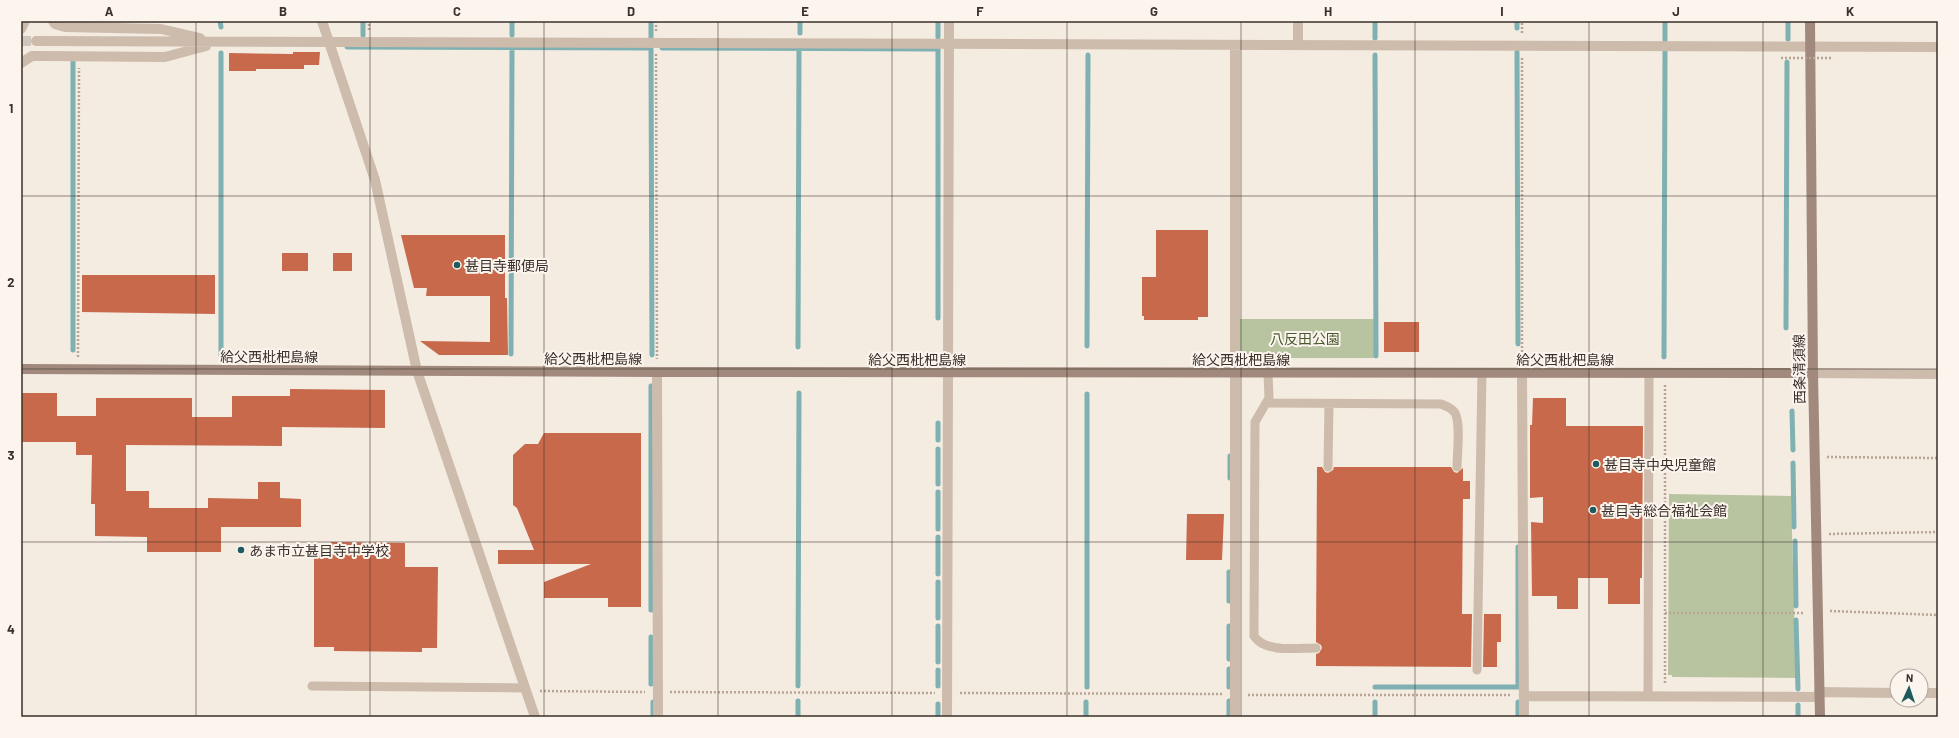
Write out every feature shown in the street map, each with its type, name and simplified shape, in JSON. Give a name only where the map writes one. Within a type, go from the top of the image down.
[{"type":"main road","name":"西条清須線","points":[[1810,21],[1813,373],[1820,717]]},
{"type":"main road","name":"給父西枇杷島線","points":[[21,369],[948,373],[1813,373]]},
{"type":"street","points":[[21,29],[25,21]]},
{"type":"street","points":[[53,21],[55,24],[65,27],[161,29],[217,43]]},
{"type":"street","points":[[322,21],[375,180],[418,371],[535,717]]},
{"type":"street","points":[[947,717],[949,21]]},
{"type":"street","points":[[1298,21],[1298,45]]},
{"type":"street","points":[[36,41],[217,43],[329,42],[1938,47]]},
{"type":"street","points":[[21,62],[32,56],[165,57],[217,43]]},
{"type":"street","points":[[1234,717],[1235,45]]},
{"type":"street","points":[[657,372],[658,717]]},
{"type":"street","points":[[1522,373],[1524,717]]},
{"type":"street","points":[[1813,373],[1938,374]]},
{"type":"street","points":[[1524,696],[1820,695],[1889,693]]},
{"type":"lane","points":[[1268,373],[1268,398],[1255,422],[1254,636],[1257,641],[1266,646],[1316,648]]},
{"type":"lane","points":[[1478,670],[1482,373]]},
{"type":"lane","points":[[1648,696],[1649,373]]},
{"type":"lane","points":[[1266,403],[1441,404],[1449,407],[1455,412],[1457,420],[1457,467]]},
{"type":"lane","points":[[1328,467],[1329,404]]},
{"type":"lane","points":[[312,686],[525,690]]},
{"type":"path","points":[[656,43],[657,372]]},
{"type":"path","points":[[1522,46],[1522,373]]},
{"type":"path","points":[[78,369],[80,56]]},
{"type":"path","points":[[1781,58],[1831,58]]},
{"type":"path","points":[[1665,373],[1665,696]]},
{"type":"path","points":[[1815,457],[1938,458]]},
{"type":"path","points":[[1816,534],[1938,532]]},
{"type":"path","points":[[1665,613],[1818,612],[1938,615]]},
{"type":"path","points":[[525,690],[658,692],[1524,696]]},
{"type":"green space","name":"八反田公園","points":[[1237,319],[1374,319],[1374,358],[1237,358]]},
{"type":"green space","points":[[1669,494],[1791,496],[1796,678],[1672,677],[1672,675],[1668,675]]},
{"type":"building","points":[[293,52],[320,52],[319,65],[304,65],[304,69],[256,69],[256,71],[229,71],[229,53],[293,54]]},
{"type":"building","points":[[1156,230],[1208,230],[1208,317],[1198,317],[1198,320],[1144,320],[1144,316],[1142,316],[1142,277],[1156,277]]},
{"type":"building","points":[[401,235],[505,235],[505,298],[507,298],[508,355],[439,355],[420,341],[490,342],[490,296],[426,296],[427,288],[414,288]]},
{"type":"building","points":[[282,253],[308,253],[308,271],[282,271]]},
{"type":"building","points":[[333,253],[352,253],[352,271],[333,271]]},
{"type":"building","points":[[82,275],[215,275],[215,314],[82,312]]},
{"type":"building","points":[[1384,322],[1419,322],[1419,352],[1384,352]]},
{"type":"building","points":[[290,389],[385,390],[385,428],[282,427],[282,446],[126,445],[126,491],[149,491],[149,508],[208,508],[208,498],[258,499],[258,482],[280,482],[280,498],[301,499],[301,527],[221,527],[221,552],[147,552],[147,537],[95,536],[95,504],[91,504],[92,455],[76,455],[76,442],[21,442],[21,393],[57,393],[57,416],[96,416],[96,398],[192,398],[192,417],[232,417],[232,396],[290,396]]},
{"type":"building","name":"甚目寺総合福祉会館","points":[[1533,398],[1566,398],[1566,426],[1643,426],[1642,578],[1640,578],[1640,604],[1608,604],[1608,578],[1578,578],[1578,609],[1557,609],[1557,596],[1532,596],[1531,522],[1543,523],[1543,497],[1530,498],[1530,425],[1532,425]]},
{"type":"building","points":[[544,433],[641,433],[641,607],[608,607],[608,598],[544,598],[544,582],[591,564],[498,564],[498,550],[534,550],[517,508],[513,505],[513,455],[525,444],[538,444]]},
{"type":"building","points":[[1317,467],[1322,467],[1325,472],[1328,473],[1333,470],[1334,467],[1451,467],[1454,472],[1457,473],[1463,468],[1463,481],[1470,481],[1470,499],[1463,499],[1462,614],[1472,614],[1471,667],[1316,666],[1316,654],[1319,653],[1322,648],[1321,645],[1316,642]]},
{"type":"building","points":[[1187,514],[1224,514],[1222,560],[1186,560]]},
{"type":"building","points":[[331,542],[405,543],[405,567],[438,567],[437,648],[422,648],[422,652],[334,651],[334,647],[314,647],[314,555],[331,555]]},
{"type":"building","points":[[1484,614],[1501,614],[1501,642],[1497,642],[1497,667],[1483,667]]},
{"type":"waterway","points":[[220,21],[221,27]]},
{"type":"waterway","points":[[363,21],[363,35]]},
{"type":"waterway","points":[[512,21],[512,35]]},
{"type":"waterway","points":[[651,21],[651,37]]},
{"type":"waterway","points":[[800,21],[800,33]]},
{"type":"waterway","points":[[938,21],[938,37]]},
{"type":"waterway","points":[[1375,21],[1375,38]]},
{"type":"waterway","points":[[1517,21],[1517,28]]},
{"type":"waterway","points":[[1665,21],[1665,40]]},
{"type":"waterway","points":[[1788,21],[1788,39]]},
{"type":"waterway","points":[[347,47],[651,48],[652,355]]},
{"type":"waterway","points":[[511,354],[512,48]]},
{"type":"waterway","points":[[662,48],[938,49],[938,318]]},
{"type":"waterway","points":[[798,347],[799,49]]},
{"type":"waterway","points":[[1664,357],[1665,51]]},
{"type":"waterway","points":[[1517,52],[1518,344]]},
{"type":"waterway","points":[[221,53],[221,355]]},
{"type":"waterway","points":[[1087,346],[1088,55]]},
{"type":"waterway","points":[[1375,55],[1376,356]]},
{"type":"waterway","points":[[73,62],[73,350]]},
{"type":"waterway","points":[[1786,328],[1787,62]]},
{"type":"waterway","points":[[651,386],[651,610]]},
{"type":"waterway","points":[[798,686],[799,393]]},
{"type":"waterway","points":[[1087,394],[1087,687]]},
{"type":"waterway","points":[[1792,411],[1793,450]]},
{"type":"waterway","points":[[938,423],[938,440]]},
{"type":"waterway","points":[[938,449],[938,484]]},
{"type":"waterway","points":[[1230,456],[1230,478]]},
{"type":"waterway","points":[[1793,463],[1794,527]]},
{"type":"waterway","points":[[938,492],[938,529]]},
{"type":"waterway","points":[[938,537],[938,574]]},
{"type":"waterway","points":[[1795,541],[1796,606]]},
{"type":"waterway","points":[[1375,687],[1518,687],[1518,547]]},
{"type":"waterway","points":[[1229,572],[1229,601]]},
{"type":"waterway","points":[[938,582],[938,618]]},
{"type":"waterway","points":[[1796,620],[1798,689]]},
{"type":"waterway","points":[[938,626],[938,662]]},
{"type":"waterway","points":[[1229,626],[1229,659]]},
{"type":"waterway","points":[[651,637],[651,684]]},
{"type":"waterway","points":[[1229,669],[1229,687]]},
{"type":"waterway","points":[[938,670],[938,686]]},
{"type":"waterway","points":[[798,701],[798,717]]},
{"type":"waterway","points":[[1229,701],[1229,717]]},
{"type":"waterway","points":[[653,702],[653,717]]},
{"type":"waterway","points":[[1086,702],[1086,717]]},
{"type":"waterway","points":[[1375,702],[1375,717]]},
{"type":"waterway","points":[[1518,702],[1518,717]]},
{"type":"waterway","points":[[938,704],[938,717]]},
{"type":"waterway","points":[[1798,705],[1798,717]]},
{"type":"tunnel","points":[[21,41],[36,41]]},
{"type":"place","name":"甚目寺郵便局","points":[[457,265]]},
{"type":"place","name":"甚目寺中央児童館","points":[[1596,464]]},
{"type":"place","name":"甚目寺総合福祉会館","points":[[1593,510]]},
{"type":"place","name":"あま市立甚目寺中学校","points":[[241,550]]}]
